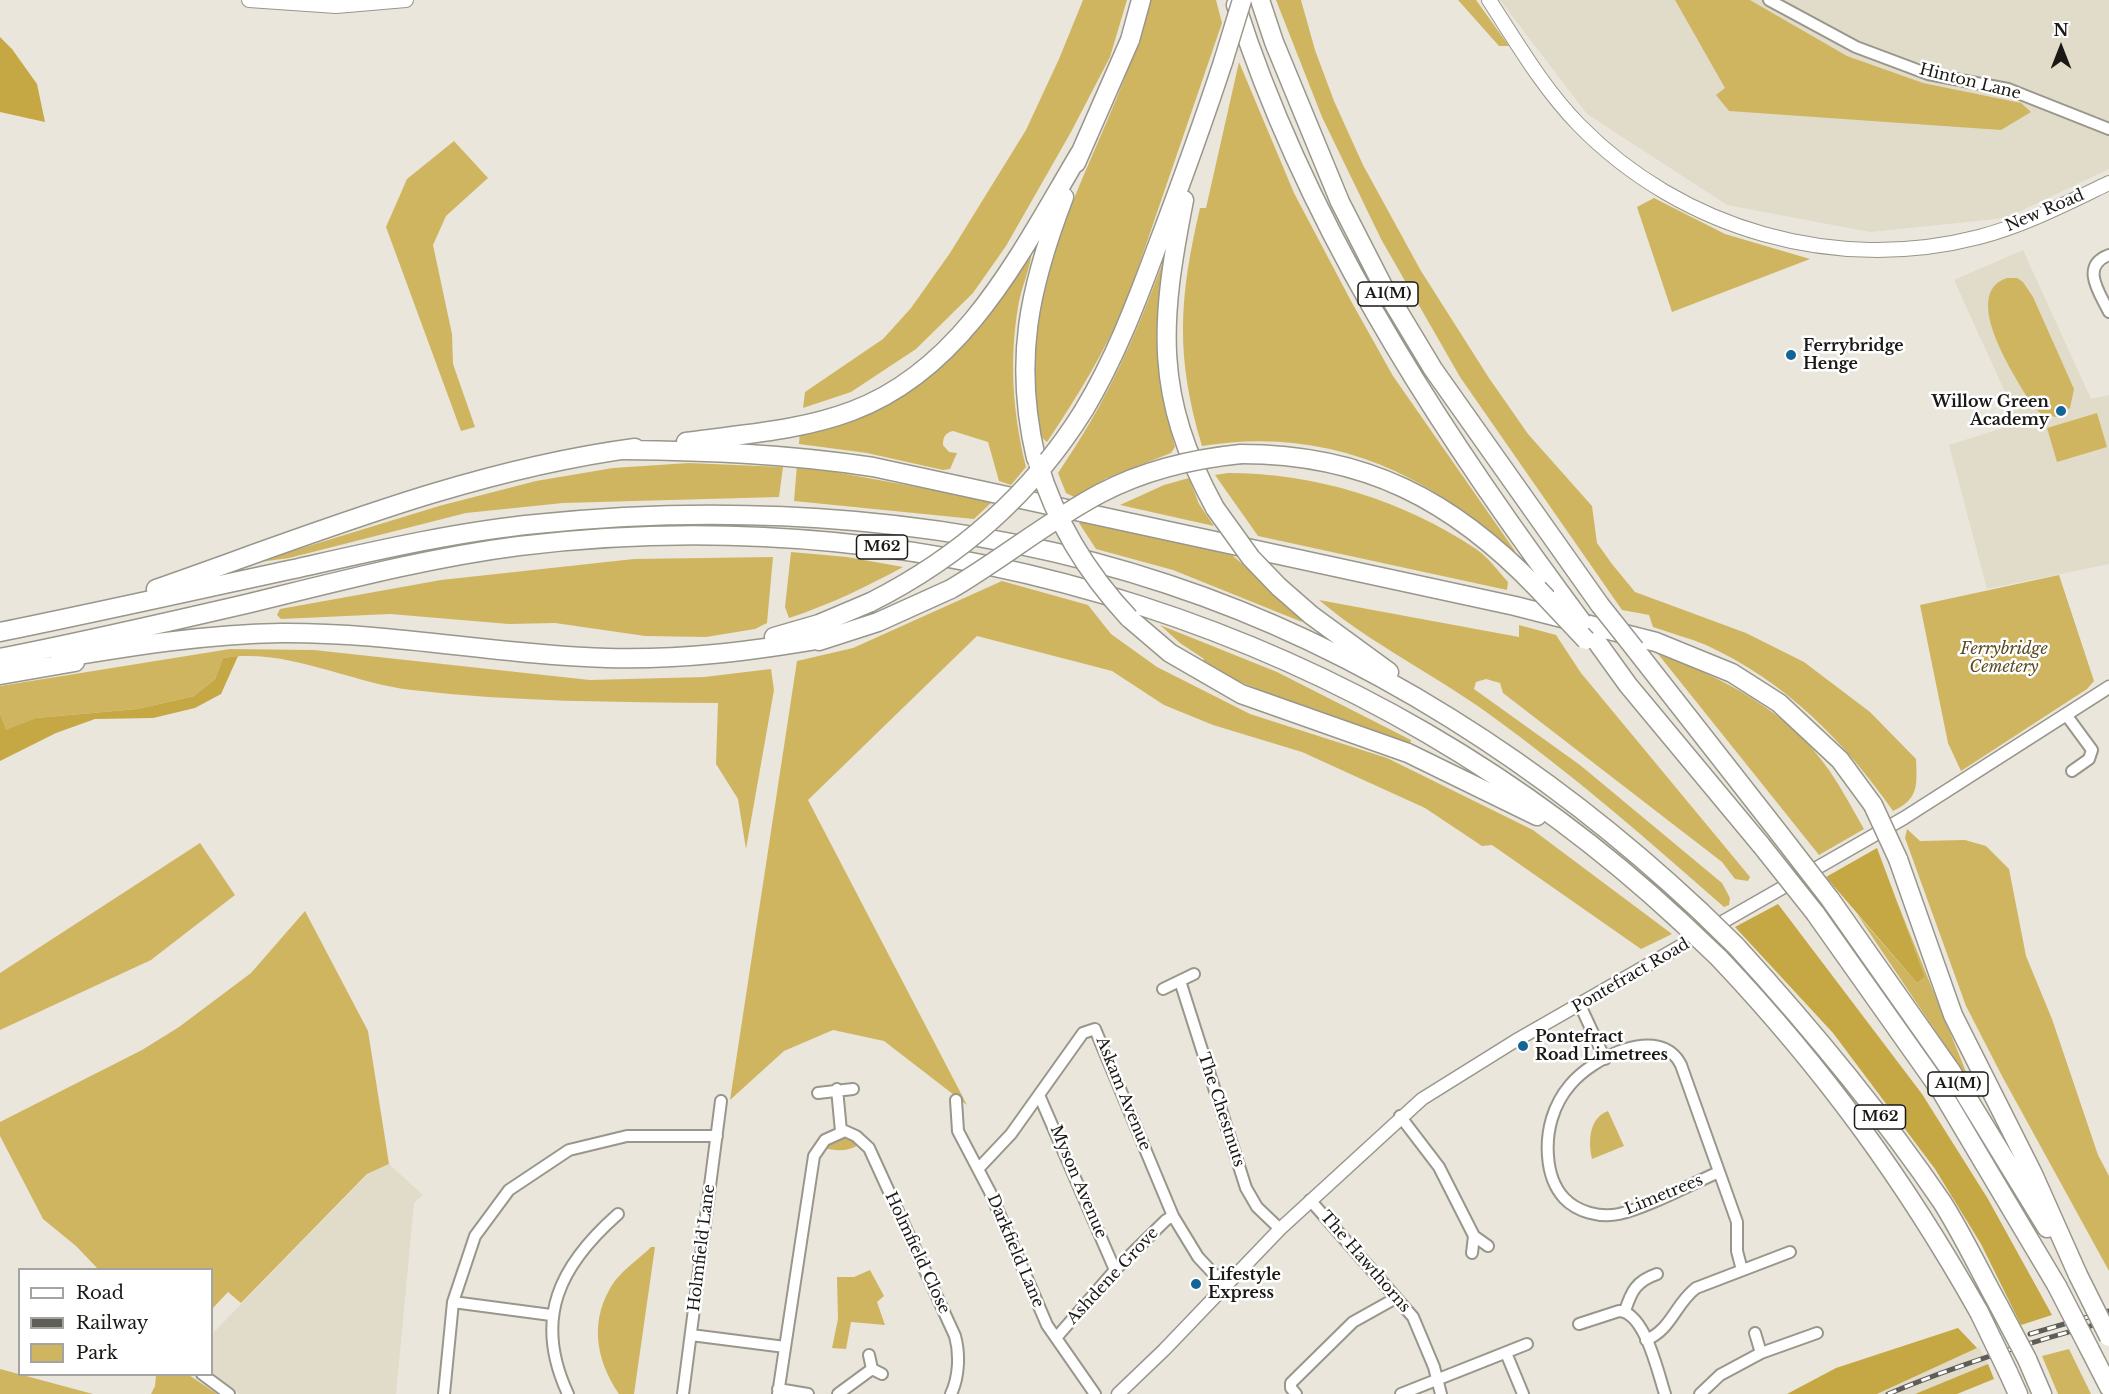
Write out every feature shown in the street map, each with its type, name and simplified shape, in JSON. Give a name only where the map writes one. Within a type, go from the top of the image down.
[{"type":"highway","points":[[1141,0],[1130,40],[1080,153],[1050,231],[1028,313],[1024,386],[1036,458],[1052,502],[1072,544],[1098,583],[1129,618],[1170,653],[1216,682],[1266,704],[1408,753],[1530,812],[1606,856]]},
{"type":"highway","name":"A1(M)","points":[[1235,0],[1254,61],[1324,217],[1370,305],[1418,384],[1592,641],[1761,845],[1815,914],[1941,1091],[2057,1286],[2109,1387]]},
{"type":"highway","points":[[655,657],[775,637],[819,624],[871,602],[934,567],[992,522],[1042,470],[1084,410],[1132,314],[1194,148],[1242,0]]},
{"type":"highway","name":"A1(M)","points":[[1260,0],[1274,42],[1340,202],[1383,286],[1433,369],[1600,604],[1830,899],[1951,1071],[2078,1275],[2109,1337]]},
{"type":"highway","points":[[1194,148],[1168,289],[1166,355],[1171,394],[1183,440],[1197,476],[1215,508],[1244,550],[1279,587],[1311,615],[1477,737]]},
{"type":"highway","points":[[75,617],[449,488],[535,465],[623,450],[796,428],[851,411],[889,395],[938,356],[963,332],[988,301],[1006,277],[1080,153]]},
{"type":"highway","points":[[623,450],[745,452],[808,457],[873,467],[1515,606],[1656,642],[1723,669],[1779,703],[1840,760],[1873,805],[1898,859],[1953,1015],[2033,1174],[2078,1275]]},
{"type":"highway","points":[[370,638],[551,662],[630,668],[741,658],[783,651],[878,622],[951,589],[1002,559],[1075,508],[1119,484],[1179,464],[1240,454],[1308,458],[1341,464],[1404,487],[1461,522],[1506,558],[1592,641]]},
{"type":"highway","name":"M62","points":[[0,632],[386,548],[533,524],[636,516],[738,515],[825,520],[926,530],[1024,546],[1170,584],[1236,609],[1363,668],[1477,737],[1578,807],[1648,863],[1700,911],[1736,946],[1808,1025],[1943,1204],[2028,1359],[2042,1394]]},
{"type":"highway","name":"M62","points":[[0,658],[153,626],[378,571],[495,549],[602,538],[677,535],[768,536],[860,544],[973,561],[1064,582],[1159,610],[1257,647],[1350,690],[1432,735],[1514,788],[1606,856],[1680,921],[1719,958],[1791,1036],[1870,1136],[1945,1250],[1979,1312],[2018,1394]]},
{"type":"highway","points":[[0,667],[221,636],[271,634],[370,638],[587,657],[655,657],[743,652],[828,638]]},
{"type":"highway","points":[[0,675],[69,663],[135,647]]},
{"type":"main road","points":[[249,0],[336,6],[406,0]]},
{"type":"main road","name":"New Road","points":[[1490,0],[1546,87],[1578,124],[1633,172],[1695,209],[1764,235],[1835,248],[1908,249],[1980,237],[2034,218],[2109,183]]},
{"type":"street","name":"Hinton Lane","points":[[1769,0],[1856,47],[1928,74],[2008,89],[2109,129]]},
{"type":"street","points":[[2109,255],[2099,259],[2093,268],[2093,279],[2109,312]]},
{"type":"street","name":"Pontefract Road","points":[[1118,1394],[1310,1200],[1400,1116],[1444,1084],[1904,818],[2067,716],[2109,687]]},
{"type":"street","points":[[2067,716],[2091,750],[2089,759],[2072,771]]},
{"type":"street","points":[[1162,989],[1194,974]]},
{"type":"street","name":"The Chestnuts","points":[[1180,981],[1246,1188],[1257,1207],[1280,1229]]},
{"type":"street","points":[[1580,1005],[1605,1059]]},
{"type":"street","name":"Askam Avenue","points":[[978,1169],[1011,1134],[1083,1033],[1095,1029],[1173,1216],[1198,1257],[1226,1287]]},
{"type":"street","name":"Limetrees","points":[[1719,1172],[1618,1214],[1597,1214],[1584,1211],[1566,1201],[1554,1184],[1548,1161],[1547,1142],[1552,1116],[1570,1084],[1590,1067],[1605,1059],[1648,1043],[1657,1044],[1677,1056],[1734,1213],[1739,1233],[1737,1251],[1742,1270]]},
{"type":"street","points":[[818,1093],[837,1089],[853,1089]]},
{"type":"street","points":[[808,1394],[778,1392],[814,1156],[825,1140],[841,1131],[837,1089]]},
{"type":"street","name":"Myson Avenue","points":[[1039,1095],[1115,1270]]},
{"type":"street","name":"Darkfield Lane","points":[[956,1100],[958,1131],[978,1169],[1047,1325],[1095,1394]]},
{"type":"street","name":"Holmfield Lane","points":[[683,1394],[721,1101]]},
{"type":"street","points":[[1400,1116],[1439,1167],[1474,1236],[1488,1245]]},
{"type":"street","name":"Holmfield Close","points":[[841,1131],[849,1131],[869,1148],[955,1336],[958,1357],[955,1385],[951,1394]]},
{"type":"street","points":[[444,1394],[453,1302],[475,1236],[509,1190],[569,1150],[627,1136],[717,1136]]},
{"type":"street","name":"The Hawthorns","points":[[1310,1200],[1413,1317],[1438,1380],[1441,1394]]},
{"type":"street","points":[[568,1394],[556,1359],[551,1315],[563,1280],[574,1260],[591,1238],[618,1214]]},
{"type":"street","name":"Ashdene Grove","points":[[1056,1338],[1115,1270],[1159,1226],[1173,1216]]},
{"type":"street","points":[[1472,1253],[1474,1236]]},
{"type":"street","points":[[1646,1340],[1659,1335],[1688,1294],[1695,1288],[1790,1252]]},
{"type":"street","points":[[1625,1311],[1632,1289],[1657,1274]]},
{"type":"street","points":[[1296,1394],[1291,1388],[1291,1383],[1353,1322],[1396,1298]]},
{"type":"street","points":[[453,1302],[551,1315]]},
{"type":"street","points":[[1625,1311],[1640,1324],[1665,1394]]},
{"type":"street","points":[[1579,1324],[1625,1311]]},
{"type":"street","points":[[1755,1333],[1761,1353]]},
{"type":"street","points":[[1700,1394],[1720,1375],[1761,1353],[1817,1333]]},
{"type":"street","points":[[691,1335],[785,1347]]},
{"type":"street","points":[[1401,1394],[1527,1344]]},
{"type":"street","points":[[1506,1353],[1523,1394]]},
{"type":"street","points":[[838,1394],[877,1371],[869,1355]]},
{"type":"street","points":[[205,1376],[229,1394]]},
{"type":"shaded area","points":[[1500,0],[2109,0],[2109,169],[2006,218],[1870,232],[1727,205],[1587,114]]},
{"type":"shaded area","points":[[0,37],[12,49],[37,84],[45,122],[0,112]]},
{"type":"shaded area","name":"Willow Green Academy","points":[[2023,250],[2091,399],[2109,395],[2109,564],[1987,589],[1949,445],[2019,423],[1954,280]]},
{"type":"shaded area","points":[[238,656],[221,694],[195,708],[153,718],[95,719],[56,733],[0,761],[0,713],[6,730],[36,718],[137,709],[194,696],[215,679],[223,658]]},
{"type":"shaded area","points":[[1877,848],[1925,977],[1917,983],[1826,877]]},
{"type":"shaded area","points":[[1778,904],[1922,1094],[1988,1199],[2052,1315],[2021,1325],[1981,1244],[1935,1169],[1833,1033],[1735,927]]},
{"type":"shaded area","points":[[389,1164],[423,1195],[414,1203],[396,1394],[240,1394],[213,1374],[213,1333],[368,1174]]},
{"type":"shaded area","points":[[1958,1328],[1977,1348],[1877,1394],[1787,1394],[1836,1368]]},
{"type":"shaded area","points":[[1979,1347],[1988,1364],[1915,1394],[1877,1394]]},
{"type":"shaded area","points":[[1988,1364],[1994,1379],[1957,1394],[1915,1394]]},
{"type":"green space","points":[[1083,0],[1127,0],[1110,57],[1071,132],[1006,246],[973,293],[916,349],[851,392],[803,408],[805,392],[883,339],[911,308],[950,253],[1026,130]]},
{"type":"green space","points":[[1150,0],[1216,0],[1222,23],[1127,300],[1090,373],[1047,442],[1038,429],[1035,400],[1035,346],[1043,294],[1057,244],[1135,51]]},
{"type":"green space","points":[[1276,0],[1301,0],[1315,50],[1334,101],[1363,165],[1421,271],[1489,378],[1528,434],[1592,506],[1597,543],[1612,564],[1635,592],[1746,633],[1804,662],[1870,712],[1916,759],[1915,790],[1908,801],[1893,811],[1854,760],[1833,737],[1811,715],[1762,677],[1706,645],[1653,627],[1649,615],[1622,610],[1460,377],[1381,239],[1322,117]]},
{"type":"green space","points":[[1458,0],[1476,0],[1509,46],[1499,46]]},
{"type":"green space","points":[[1675,0],[1750,0],[1847,56],[1923,83],[2021,103],[2031,112],[2001,130],[1729,111],[1716,95],[1725,88]]},
{"type":"green space","points":[[1239,62],[1294,193],[1351,301],[1393,376],[1515,551],[1514,555],[1481,525],[1446,499],[1409,478],[1371,461],[1331,449],[1290,443],[1247,441],[1202,446],[1187,384],[1183,327],[1184,299],[1200,208],[1206,208]]},
{"type":"green space","points":[[454,141],[488,178],[446,216],[433,245],[452,334],[453,364],[475,427],[461,431],[386,227],[407,179]]},
{"type":"green space","points":[[1654,198],[1725,234],[1810,259],[1672,312],[1637,207]]},
{"type":"green space","points":[[1032,249],[1018,307],[1013,368],[1015,408],[1026,467],[1011,485],[999,481],[988,442],[953,431],[945,436],[943,445],[949,452],[957,453],[950,469],[943,470],[867,453],[799,444],[800,431],[887,401]]},
{"type":"green space","points":[[1167,251],[1158,307],[1157,342],[1163,395],[1175,447],[1171,453],[1107,478],[1074,497],[1066,493],[1058,473],[1092,419],[1120,366]]},
{"type":"green space","points":[[2007,278],[2017,278],[2023,282],[2033,297],[2074,389],[2070,408],[2056,417],[2041,414],[2032,405],[1996,338],[1990,319],[1988,301],[1993,287]]},
{"type":"green space","points":[[2097,413],[2107,447],[2057,462],[2047,428]]},
{"type":"green space","points":[[689,463],[783,467],[779,497],[563,503],[466,513],[289,558],[253,563],[439,506],[536,481],[613,468]]},
{"type":"green space","points":[[797,465],[993,501],[974,519],[794,501]]},
{"type":"green space","points":[[1261,474],[1325,484],[1388,503],[1419,516],[1476,549],[1508,582],[1507,590],[1258,536],[1215,475]]},
{"type":"green space","points":[[1189,478],[1199,504],[1214,526],[1120,505],[1164,485]]},
{"type":"green space","points":[[1085,521],[1232,555],[1300,614],[1302,622],[1173,570],[1096,549],[1079,523]]},
{"type":"green space","points":[[791,552],[847,557],[903,567],[847,595],[789,618],[785,607]]},
{"type":"green space","points":[[773,557],[767,623],[755,629],[706,637],[645,636],[555,623],[509,624],[390,614],[281,619],[277,615],[280,609],[441,580],[634,559]]},
{"type":"green space","name":"Ferrybridge Cemetery","points":[[2059,575],[2094,681],[2087,689],[1961,771],[1948,743],[1920,605]]},
{"type":"green space","points":[[1002,581],[1088,605],[1111,634],[1157,667],[1250,714],[1387,758],[1533,830],[1672,934],[1641,949],[1492,845],[1482,846],[1425,808],[1302,752],[1213,725],[1164,705],[1112,671],[977,636],[808,800],[967,1105],[884,1041],[833,1030],[784,1051],[730,1100],[797,661],[853,648]]},
{"type":"green space","points":[[1319,600],[1519,637],[1519,625],[1556,635],[1581,673],[1750,877],[1748,881],[1735,879],[1722,862],[1503,693],[1500,683],[1486,679],[1476,682],[1474,689],[1580,765],[1722,883],[1730,898],[1729,905],[1724,907],[1609,807],[1520,736],[1468,699],[1360,631]]},
{"type":"green space","points":[[1160,625],[1277,672],[1411,740],[1410,745],[1279,697],[1201,664],[1204,659],[1180,643]]},
{"type":"green space","points":[[230,649],[314,650],[590,680],[704,677],[771,669],[774,690],[746,849],[738,799],[716,764],[718,703],[565,701],[450,694],[389,686],[294,661],[247,656],[223,658],[215,679],[194,696],[137,709],[36,718],[6,731],[0,713],[0,686]]},
{"type":"green space","points":[[1658,654],[1730,686],[1753,699],[1795,731],[1829,770],[1864,829],[1819,855]]},
{"type":"green space","points":[[1907,829],[1920,841],[1965,840],[1986,846],[2009,869],[2026,956],[2052,1019],[2098,1155],[2109,1176],[2109,1271],[1966,1006],[1905,838]]},
{"type":"green space","points":[[200,843],[235,895],[151,960],[0,1030],[0,973]]},
{"type":"green space","points":[[1895,897],[1971,1084],[1857,914],[1917,983],[1925,977]]},
{"type":"green space","points":[[305,911],[368,1031],[389,1164],[367,1174],[241,1303],[228,1292],[213,1308],[213,1268],[97,1268],[76,1246],[43,1219],[0,1136],[0,1122],[142,1050],[179,1027],[251,973]]},
{"type":"green space","points":[[1608,1111],[1624,1146],[1592,1159],[1591,1131],[1597,1119]]},
{"type":"green space","points":[[842,1136],[852,1138],[860,1144],[842,1150],[823,1148],[826,1143]]},
{"type":"green space","points":[[651,1247],[655,1247],[634,1394],[619,1394],[600,1353],[598,1324],[601,1310],[614,1282]]},
{"type":"green space","points":[[870,1270],[884,1296],[877,1302],[885,1325],[851,1322],[846,1349],[832,1348],[838,1319],[837,1277],[854,1277]]},
{"type":"green space","points":[[2069,1349],[2091,1394],[2058,1394],[2042,1356]]},
{"type":"green space","points":[[0,1369],[18,1374],[18,1376],[26,1376],[93,1394],[0,1394]]},
{"type":"green space","points":[[156,1376],[190,1376],[217,1394],[151,1394]]},
{"type":"railway","points":[[2030,1334],[2109,1311]]},
{"type":"railway","points":[[1888,1394],[1997,1354],[2109,1321]]},
{"type":"place","name":"Ferrybridge Henge","points":[[1791,355]]},
{"type":"place","name":"Willow Green Academy","points":[[2061,411]]},
{"type":"place","name":"Pontefract Road Limetrees","points":[[1523,1046]]},
{"type":"place","name":"Lifestyle Express","points":[[1196,1284]]}]
